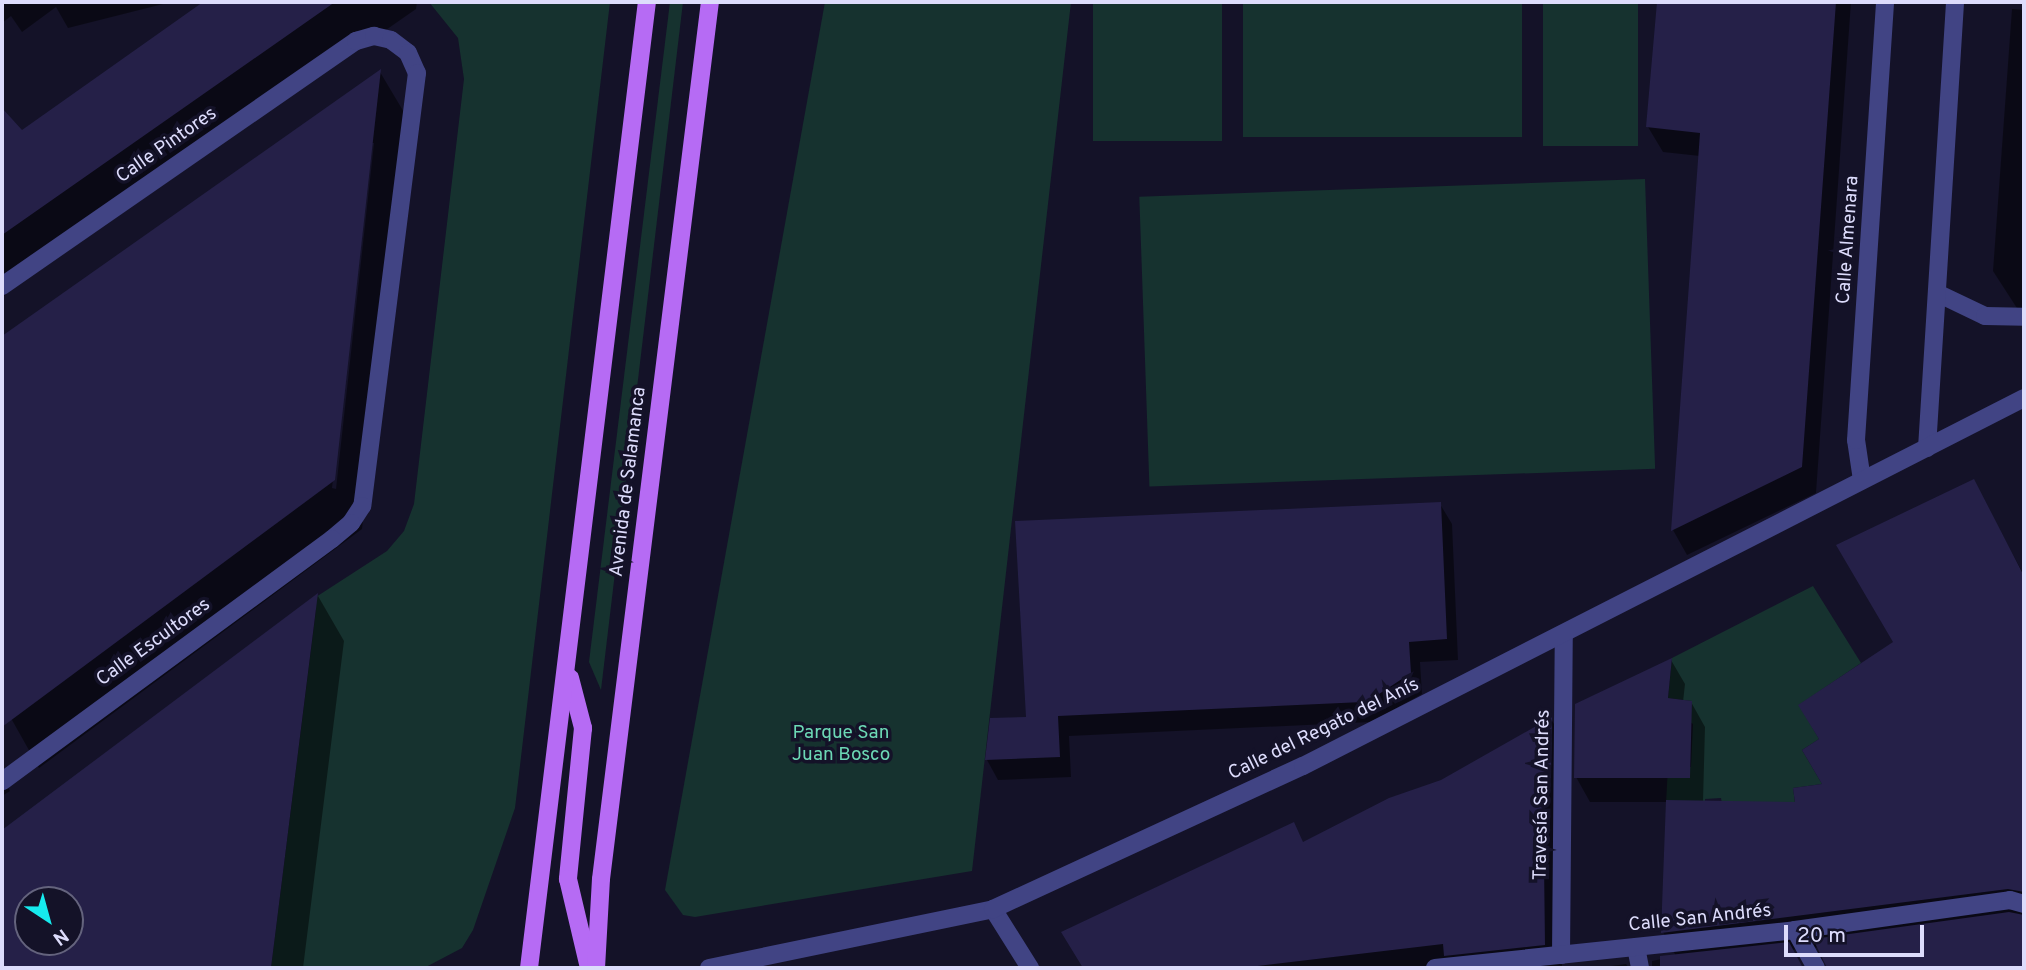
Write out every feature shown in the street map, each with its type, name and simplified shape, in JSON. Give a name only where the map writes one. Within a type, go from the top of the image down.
[{"type":"main road","name":"Avenida de Salamanca","points":[[529,968],[647,2]]},
{"type":"main road","name":"Avenida de Salamanca","points":[[596,968],[601,879],[710,2]]},
{"type":"main road","name":"Avenida de Salamanca","points":[[567,668],[583,728],[568,879],[589,968]]},
{"type":"street","name":"Calle Almenara","points":[[1862,480],[1856,440],[1885,2]]},
{"type":"street","points":[[1927,449],[1955,2]]},
{"type":"street","name":"Calle Pintores","points":[[2,286],[356,41],[374,36],[391,40],[408,53],[417,73],[368,477],[362,506],[351,523],[332,539]]},
{"type":"street","points":[[1937,293],[1985,316],[2024,317]]},
{"type":"street","name":"Calle del Regato del Anís","points":[[709,968],[993,909],[1303,766],[2024,398]]},
{"type":"street","name":"Calle Escultores","points":[[2,780],[332,539]]},
{"type":"street","name":"Travesía San Andrés","points":[[1561,955],[1564,635]]},
{"type":"street","name":"Calle San Andrés","points":[[1435,968],[1795,930],[2017,902]]},
{"type":"street","points":[[993,909],[1030,968]]},
{"type":"street","points":[[1795,930],[1816,968]]},
{"type":"street","points":[[1636,947],[1640,968]]},
{"type":"green space","points":[[429,2],[610,2],[515,808],[473,930],[462,948],[424,968],[271,968],[316,610],[299,608],[387,551],[404,531],[414,504],[464,79],[458,38]]},
{"type":"green space","points":[[670,2],[683,2],[601,690],[589,662]]},
{"type":"green space","name":"Parque San Juan Bosco","points":[[825,2],[1071,2],[972,871],[695,917],[683,915],[665,890]]},
{"type":"green space","points":[[1093,2],[1222,2],[1222,141],[1093,141]]},
{"type":"green space","points":[[1243,2],[1522,2],[1522,137],[1243,137]]},
{"type":"green space","points":[[1543,2],[1638,2],[1638,146],[1543,146]]},
{"type":"green space","points":[[1645,179],[1655,469],[1149,486],[1139,197]]},
{"type":"green space","points":[[1813,586],[1861,663],[1799,705],[1819,739],[1802,750],[1822,784],[1793,788],[1795,803],[1722,804],[1721,798],[1705,799],[1705,805],[1666,804],[1668,767],[1691,767],[1693,724],[1690,722],[1692,701],[1668,698],[1672,658]]},
{"type":"building","points":[[203,2],[335,2],[2,235],[2,108],[22,130]]},
{"type":"building","points":[[1657,2],[1836,2],[1802,467],[1671,531],[1700,133],[1646,127]]},
{"type":"building","points":[[381,69],[335,480],[2,727],[2,336]]},
{"type":"building","points":[[1974,479],[2024,576],[2024,892],[2008,889],[1661,933],[1666,800],[1795,802],[1793,788],[1822,784],[1802,750],[1819,739],[1798,705],[1893,642],[1836,545]]},
{"type":"building","points":[[1441,502],[1447,639],[1409,642],[1411,673],[1376,696],[1363,702],[1058,716],[1060,757],[985,760],[990,718],[1026,717],[1015,521]]},
{"type":"building","points":[[318,593],[271,968],[2,968],[2,830]]},
{"type":"building","points":[[1672,658],[1668,698],[1692,701],[1690,778],[1574,778],[1575,704]]},
{"type":"building","points":[[1552,717],[1551,778],[1543,778],[1545,945],[1444,956],[1443,944],[1241,968],[1083,968],[1061,932],[1294,822],[1303,842],[1389,798],[1441,780]]},
{"type":"building","points":[[2009,912],[2024,915],[2024,968],[1827,968],[1813,939]]},
{"type":"building","points":[[1789,942],[1803,968],[1660,968],[1660,956]]}]
